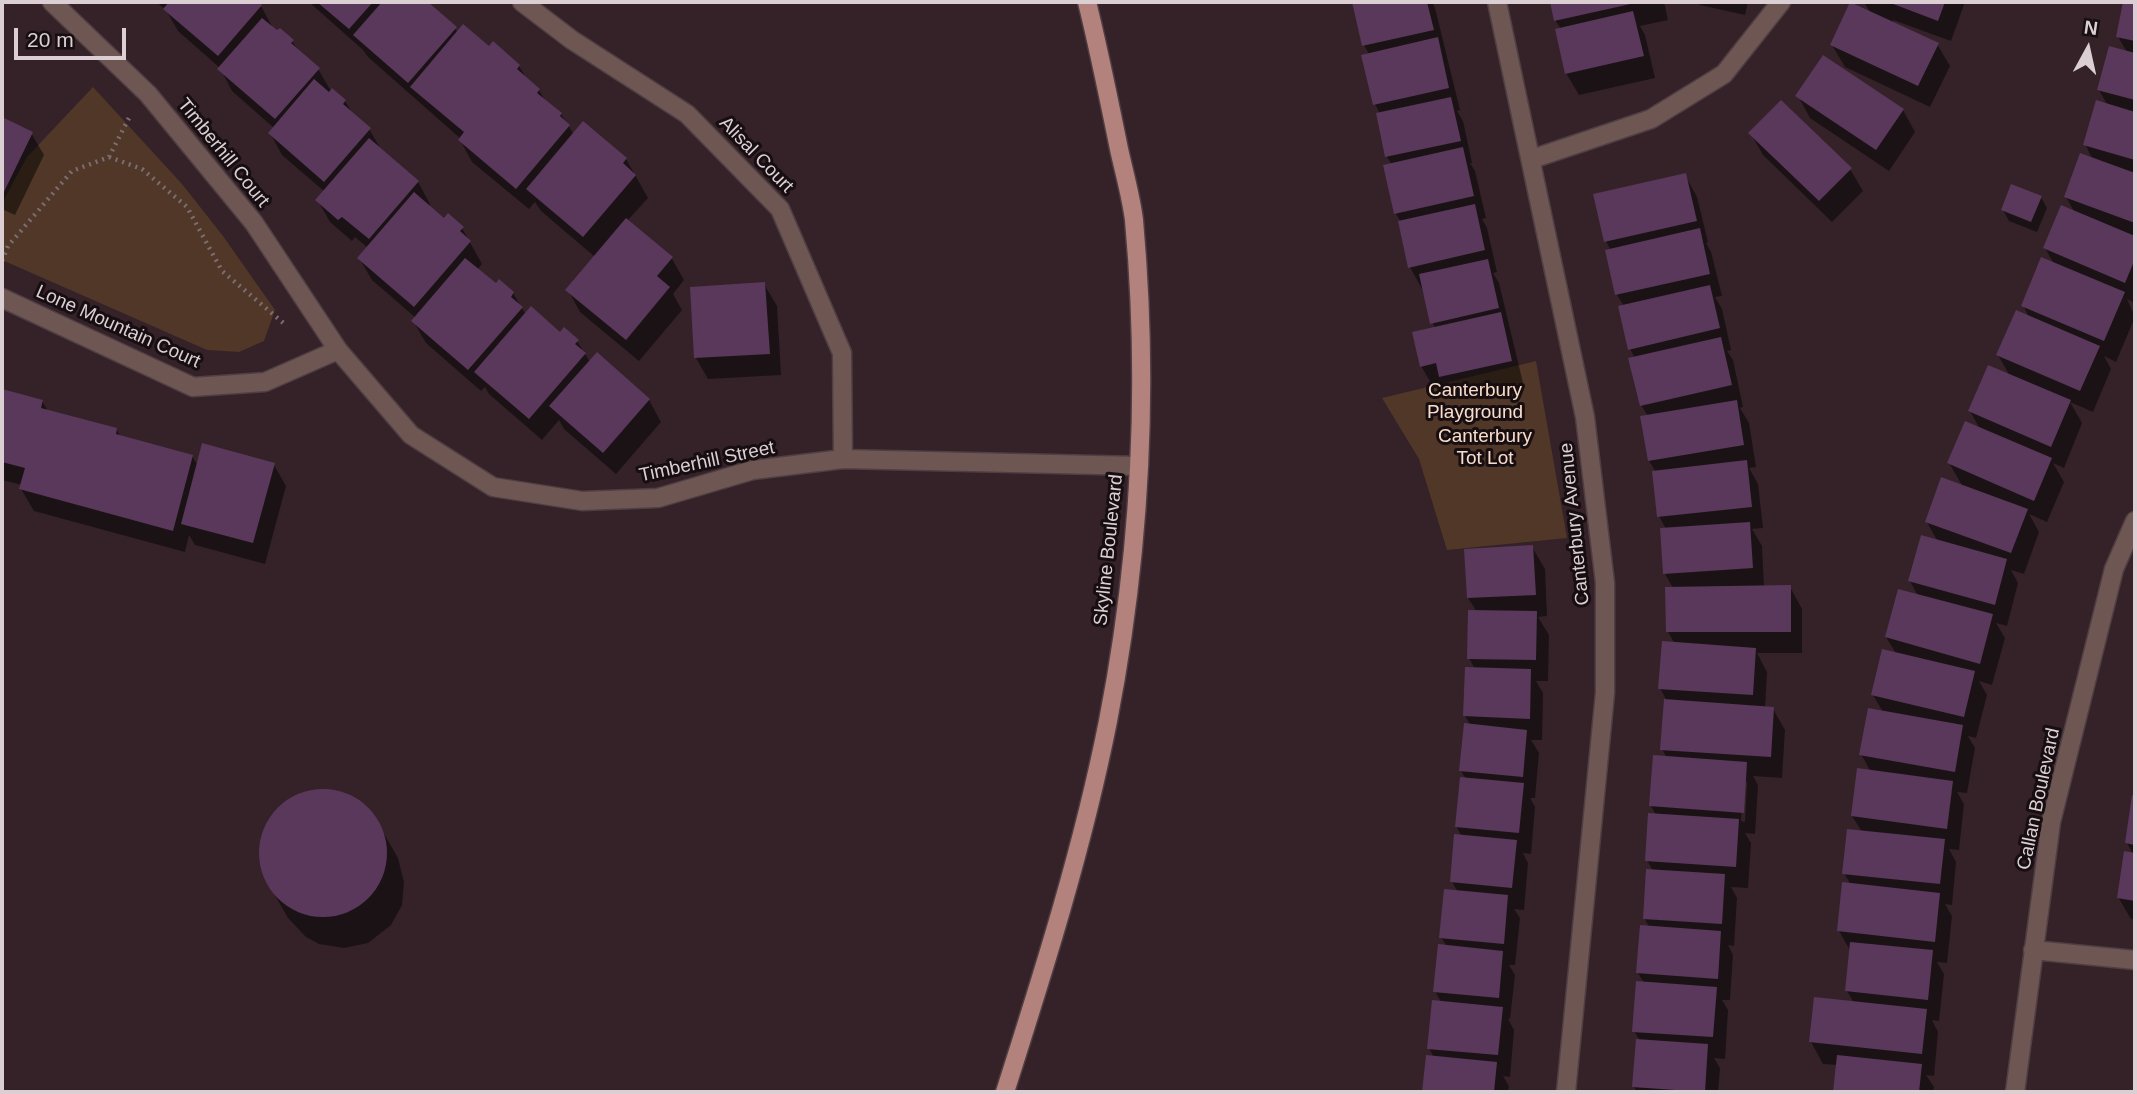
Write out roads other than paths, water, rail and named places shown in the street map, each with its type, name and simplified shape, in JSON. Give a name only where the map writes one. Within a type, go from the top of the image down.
[{"type":"main road","name":"Skyline Boulevard","points":[[1005,1092],[1082,836],[1108,720],[1127,593],[1139,466],[1142,342],[1133,217],[1087,2]]},
{"type":"street","name":"Timberhill Court","points":[[52,2],[148,94],[254,223],[338,350]]},
{"type":"street","name":"Alisal Court","points":[[522,2],[572,40],[687,114],[780,209],[842,352],[843,459]]},
{"type":"street","name":"Canterbury Avenue","points":[[1497,2],[1585,417],[1605,583],[1605,692],[1566,1092]]},
{"type":"street","points":[[1532,159],[1651,119],[1724,74],[1781,2]]},
{"type":"street","name":"Lone Mountain Court","points":[[2,298],[193,387],[265,382],[338,350]]},
{"type":"street","name":"Timberhill Street","points":[[338,350],[411,435],[494,487],[582,501],[658,498],[754,470],[843,459],[1139,466]]},
{"type":"street","name":"Callan Boulevard","points":[[2015,1092],[2051,822],[2114,569],[2135,521]]},
{"type":"street","points":[[2033,950],[2135,960]]},
{"type":"park label","name":"Canterbury Playground","points":[[1475,402]]},
{"type":"park label","name":"Canterbury Tot Lot","points":[[1485,448]]}]
